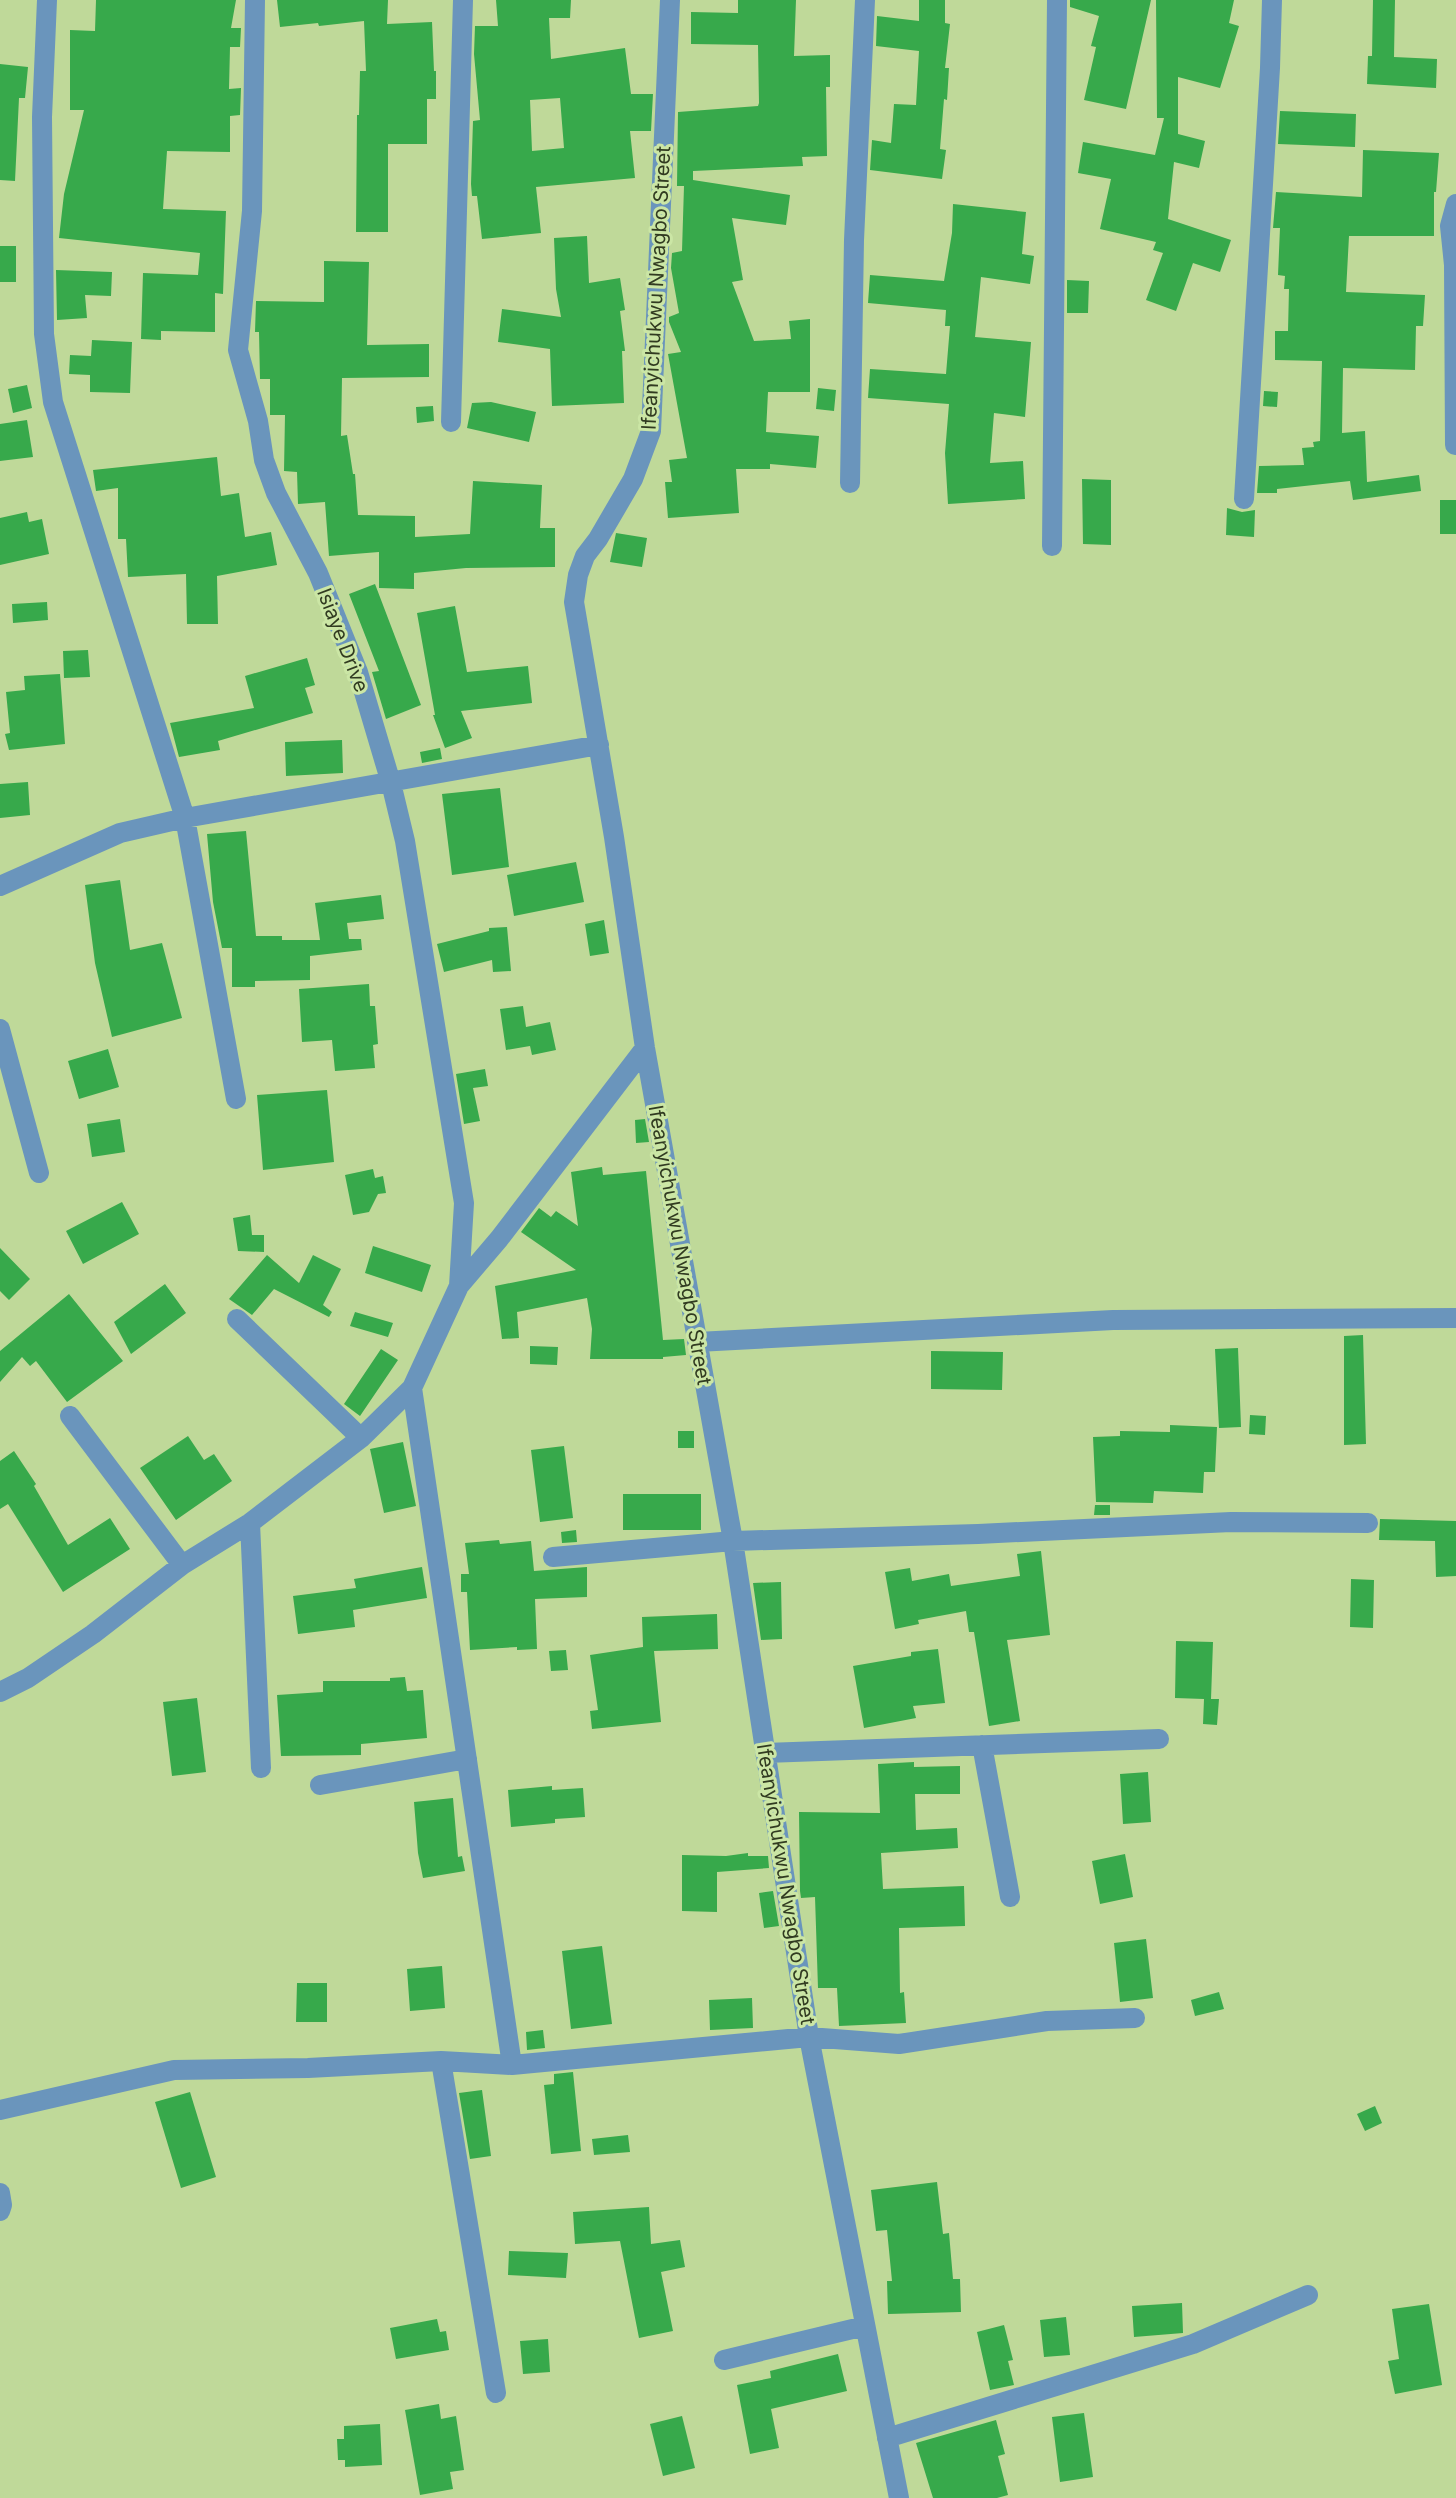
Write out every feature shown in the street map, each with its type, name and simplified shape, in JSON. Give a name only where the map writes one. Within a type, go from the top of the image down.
[{"type":"street","points":[[47,0],[42,117],[44,334],[53,402],[185,818],[236,1099]]},
{"type":"street","name":"Isiaye Drive","points":[[255,0],[252,211],[238,350],[258,421],[264,460],[276,493],[318,573],[358,672],[405,841],[464,1203],[459,1286]]},
{"type":"street","points":[[451,422],[463,0]]},
{"type":"street","name":"Ifeanyichukwu Nwagbo Street","points":[[670,0],[651,431],[633,479],[585,556],[574,602],[645,1048],[733,1541],[809,2037],[899,2498]]},
{"type":"street","points":[[850,483],[854,240],[865,0]]},
{"type":"street","points":[[1052,546],[1057,0]]},
{"type":"street","points":[[1244,499],[1272,0]]},
{"type":"street","points":[[1455,445],[1454,265],[1450,226],[1456,204]]},
{"type":"street","points":[[0,886],[120,833],[185,818],[599,745]]},
{"type":"street","points":[[0,1029],[39,1173]]},
{"type":"street","points":[[0,1692],[28,1678],[93,1634],[182,1565],[250,1523],[361,1438],[412,1388],[459,1286],[499,1239],[645,1048]]},
{"type":"street","points":[[697,1342],[1113,1320],[1456,1318]]},
{"type":"street","points":[[237,1319],[361,1438]]},
{"type":"street","points":[[412,1388],[512,2065]]},
{"type":"street","points":[[70,1416],[182,1565]]},
{"type":"street","points":[[553,1557],[733,1541],[1231,1522],[1368,1523]]},
{"type":"street","points":[[250,1523],[261,1768]]},
{"type":"street","points":[[765,1753],[1159,1739]]},
{"type":"street","points":[[982,1745],[1010,1897]]},
{"type":"street","points":[[320,1785],[467,1759]]},
{"type":"street","points":[[0,2110],[174,2070],[308,2068],[441,2061],[512,2065],[809,2037],[899,2044],[1047,2021],[1135,2018]]},
{"type":"street","points":[[441,2061],[496,2393]]},
{"type":"street","points":[[0,2193],[0,2211]]},
{"type":"street","points":[[887,2438],[1193,2344],[1308,2295]]},
{"type":"street","points":[[724,2360],[865,2326]]},
{"type":"building","points":[[96,0],[236,0],[231,28],[241,28],[240,47],[230,47],[229,89],[241,88],[240,115],[230,116],[230,152],[167,151],[163,209],[226,211],[223,294],[215,293],[215,332],[161,331],[161,340],[141,339],[143,273],[198,275],[200,253],[59,238],[64,194],[84,110],[70,110],[70,30],[95,31]]},
{"type":"building","points":[[277,0],[388,0],[387,24],[432,22],[436,99],[427,99],[427,144],[388,144],[388,232],[356,232],[357,115],[360,71],[366,71],[364,21],[280,27]]},
{"type":"building","points":[[496,0],[571,0],[570,18],[549,18],[551,59],[625,48],[631,94],[653,94],[651,131],[630,131],[635,178],[536,187],[541,233],[482,239],[477,196],[472,196],[471,184],[473,121],[480,120],[474,54],[475,26],[498,26]],"holes":[[[560,98],[564,148],[532,151],[530,100]]]},
{"type":"building","points":[[738,0],[796,0],[794,56],[830,55],[830,87],[826,87],[827,156],[802,157],[803,166],[693,171],[693,180],[790,195],[786,225],[732,218],[743,280],[732,282],[754,341],[791,339],[789,321],[810,319],[810,392],[768,392],[766,432],[819,436],[816,468],[770,464],[770,469],[736,469],[739,513],[668,518],[665,482],[672,482],[669,460],[687,458],[668,354],[681,352],[669,322],[669,317],[679,313],[671,268],[672,253],[682,251],[684,186],[677,186],[678,112],[758,106],[759,103],[758,45],[691,44],[691,12],[738,13]]},
{"type":"building","points":[[919,0],[945,0],[945,23],[950,24],[945,68],[949,68],[947,100],[944,99],[940,149],[946,150],[942,179],[870,170],[872,140],[891,143],[894,104],[916,105],[919,51],[876,46],[877,16],[919,21]]},
{"type":"building","points":[[1070,0],[1151,0],[1126,109],[1084,100],[1096,47],[1091,46],[1099,16],[1070,7]]},
{"type":"building","points":[[1156,0],[1234,0],[1229,23],[1239,26],[1220,88],[1178,77],[1178,134],[1205,141],[1199,168],[1174,162],[1168,219],[1231,240],[1220,272],[1193,263],[1176,311],[1146,300],[1163,253],[1153,250],[1156,242],[1100,229],[1111,179],[1078,173],[1083,142],[1155,155],[1164,118],[1157,118]]},
{"type":"building","points":[[1373,0],[1395,0],[1394,57],[1437,59],[1436,88],[1367,84],[1368,56],[1372,56]]},
{"type":"building","points":[[0,64],[28,67],[25,98],[19,98],[15,181],[0,180]]},
{"type":"building","points":[[1280,111],[1356,114],[1355,147],[1278,144]]},
{"type":"building","points":[[1363,150],[1439,153],[1434,192],[1434,236],[1349,236],[1346,292],[1425,295],[1423,326],[1416,326],[1415,370],[1343,368],[1342,433],[1365,431],[1367,482],[1419,475],[1421,491],[1353,500],[1350,481],[1277,489],[1277,493],[1257,493],[1259,466],[1304,465],[1302,448],[1314,447],[1313,442],[1320,441],[1322,361],[1275,360],[1275,331],[1288,331],[1289,289],[1284,289],[1285,276],[1278,275],[1280,228],[1273,228],[1276,192],[1362,197]]},
{"type":"building","points":[[953,204],[1026,212],[1022,254],[1034,256],[1030,284],[981,277],[975,337],[1031,342],[1025,417],[994,413],[990,463],[1023,461],[1025,499],[948,504],[945,453],[949,404],[868,398],[870,369],[946,374],[950,326],[945,326],[946,310],[868,303],[870,275],[944,281]]},
{"type":"building","points":[[587,236],[589,283],[620,278],[625,310],[620,311],[625,351],[622,351],[624,403],[552,406],[550,349],[498,342],[502,309],[561,317],[556,289],[554,238]]},
{"type":"building","points":[[0,246],[16,246],[16,282],[0,282]]},
{"type":"building","points":[[324,261],[369,262],[367,345],[429,344],[429,377],[342,378],[341,436],[347,435],[355,474],[358,515],[415,516],[415,537],[470,534],[473,481],[542,485],[540,528],[555,528],[555,567],[466,568],[414,573],[414,589],[379,588],[379,552],[329,556],[325,502],[298,504],[297,472],[284,471],[285,415],[270,415],[270,379],[260,379],[259,332],[255,332],[256,301],[324,302]]},
{"type":"building","points":[[56,270],[112,272],[111,296],[85,295],[87,318],[57,320]]},
{"type":"building","points":[[1067,280],[1089,281],[1088,313],[1067,313]]},
{"type":"building","points":[[92,340],[132,342],[130,393],[90,392],[90,375],[69,374],[70,355],[91,356]]},
{"type":"building","points":[[27,385],[32,408],[13,413],[8,389]]},
{"type":"building","points":[[818,388],[836,390],[834,411],[816,409]]},
{"type":"building","points":[[1264,391],[1278,392],[1277,407],[1263,406]]},
{"type":"building","points":[[491,402],[536,412],[529,442],[467,428],[472,403]]},
{"type":"building","points":[[433,406],[434,421],[417,423],[416,407]]},
{"type":"building","points":[[27,420],[33,457],[0,461],[0,424]]},
{"type":"building","points":[[217,457],[221,496],[239,493],[245,537],[271,532],[277,565],[217,576],[218,624],[187,624],[186,574],[128,577],[126,539],[118,539],[118,488],[96,491],[93,470]]},
{"type":"building","points":[[1082,479],[1111,480],[1111,545],[1083,544]]},
{"type":"building","points":[[1440,500],[1456,500],[1456,534],[1440,534]]},
{"type":"building","points":[[1227,508],[1242,512],[1255,510],[1254,537],[1226,535]]},
{"type":"building","points":[[27,512],[29,522],[42,519],[49,554],[0,565],[0,518]]},
{"type":"building","points":[[616,533],[647,538],[642,567],[610,562]]},
{"type":"building","points":[[375,584],[421,705],[386,719],[372,672],[379,671],[349,594]]},
{"type":"building","points":[[47,602],[48,620],[13,623],[12,604]]},
{"type":"building","points":[[455,606],[467,672],[528,666],[532,703],[461,711],[472,738],[445,748],[433,715],[417,613]]},
{"type":"building","points":[[88,650],[90,677],[64,678],[63,651]]},
{"type":"building","points":[[307,658],[315,685],[305,688],[313,713],[218,741],[220,750],[179,757],[170,723],[254,708],[245,676]]},
{"type":"building","points":[[60,674],[65,744],[9,750],[5,734],[10,733],[6,692],[25,690],[24,676]]},
{"type":"building","points":[[342,740],[343,773],[286,776],[285,742]]},
{"type":"building","points":[[440,748],[442,759],[422,763],[420,752]]},
{"type":"building","points":[[28,782],[30,815],[0,818],[0,784]]},
{"type":"building","points":[[500,788],[509,867],[452,875],[442,794]]},
{"type":"building","points":[[246,831],[256,936],[320,940],[315,903],[381,895],[384,919],[347,923],[349,939],[361,939],[362,950],[310,956],[310,980],[255,981],[255,987],[232,987],[232,948],[222,948],[213,902],[207,834]]},
{"type":"building","points":[[576,862],[584,902],[514,916],[507,875]]},
{"type":"building","points":[[120,880],[130,950],[162,943],[182,1018],[112,1037],[95,963],[85,885]]},
{"type":"building","points":[[604,920],[609,953],[590,956],[585,924]]},
{"type":"building","points":[[507,927],[511,971],[493,972],[492,960],[444,972],[437,944],[489,931],[489,928]]},
{"type":"building","points":[[369,984],[370,1006],[375,1006],[378,1044],[373,1045],[375,1068],[335,1071],[332,1040],[302,1042],[299,989]]},
{"type":"building","points":[[523,1006],[526,1027],[550,1022],[556,1050],[532,1055],[530,1046],[506,1050],[500,1009]]},
{"type":"building","points":[[108,1049],[119,1087],[79,1099],[68,1061]]},
{"type":"building","points":[[485,1069],[488,1086],[473,1088],[480,1121],[464,1124],[456,1074]]},
{"type":"building","points":[[327,1090],[334,1162],[263,1170],[257,1095]]},
{"type":"building","points":[[120,1119],[125,1152],[92,1157],[87,1124]]},
{"type":"building","points":[[645,1119],[649,1142],[636,1143],[635,1120]]},
{"type":"building","points":[[602,1167],[603,1175],[646,1171],[663,1340],[684,1339],[686,1355],[663,1359],[590,1359],[592,1329],[587,1298],[517,1312],[519,1338],[502,1339],[495,1286],[576,1270],[521,1232],[539,1208],[551,1217],[556,1211],[578,1226],[571,1172]]},
{"type":"building","points":[[373,1169],[375,1178],[383,1176],[386,1193],[378,1194],[369,1212],[353,1215],[345,1175]]},
{"type":"building","points":[[122,1202],[139,1234],[83,1264],[66,1231]]},
{"type":"building","points":[[250,1215],[252,1235],[264,1235],[264,1252],[238,1251],[233,1218]]},
{"type":"building","points":[[373,1246],[431,1265],[422,1292],[365,1273]]},
{"type":"building","points":[[0,1248],[30,1279],[9,1300],[0,1291]]},
{"type":"building","points":[[267,1255],[299,1283],[313,1255],[341,1269],[323,1305],[332,1312],[329,1317],[274,1289],[252,1315],[229,1299]]},
{"type":"building","points":[[165,1284],[186,1313],[131,1354],[114,1322]]},
{"type":"building","points":[[69,1294],[123,1361],[67,1402],[36,1361],[30,1366],[22,1357],[0,1382],[0,1351]]},
{"type":"building","points":[[355,1312],[393,1323],[388,1337],[350,1326]]},
{"type":"building","points":[[1363,1335],[1366,1444],[1344,1445],[1344,1336]]},
{"type":"building","points":[[530,1346],[558,1347],[557,1365],[530,1364]]},
{"type":"building","points":[[1238,1348],[1241,1427],[1219,1428],[1215,1349]]},
{"type":"building","points":[[381,1349],[398,1360],[360,1416],[344,1404]]},
{"type":"building","points":[[931,1351],[1003,1352],[1002,1390],[931,1389]]},
{"type":"building","points":[[1250,1415],[1266,1416],[1265,1435],[1249,1434]]},
{"type":"building","points":[[1170,1425],[1217,1427],[1215,1472],[1204,1472],[1203,1493],[1154,1491],[1153,1503],[1096,1502],[1093,1437],[1120,1436],[1120,1431],[1170,1432]]},
{"type":"building","points":[[678,1431],[694,1431],[694,1448],[678,1448]]},
{"type":"building","points":[[188,1436],[204,1460],[214,1454],[232,1481],[176,1520],[140,1468]]},
{"type":"building","points":[[403,1442],[416,1506],[384,1513],[370,1449]]},
{"type":"building","points":[[564,1446],[573,1518],[540,1522],[531,1450]]},
{"type":"building","points":[[14,1451],[36,1484],[34,1486],[68,1545],[110,1518],[130,1549],[63,1592],[8,1504],[0,1509],[0,1461]]},
{"type":"building","points":[[623,1494],[701,1494],[701,1530],[623,1530]]},
{"type":"building","points":[[1095,1505],[1110,1505],[1110,1515],[1094,1515]]},
{"type":"building","points":[[1380,1519],[1456,1521],[1456,1576],[1436,1577],[1435,1541],[1379,1540]]},
{"type":"building","points":[[576,1530],[577,1542],[562,1543],[561,1532]]},
{"type":"building","points":[[499,1540],[500,1544],[531,1541],[534,1571],[587,1567],[587,1597],[535,1599],[537,1649],[470,1650],[467,1592],[461,1592],[461,1574],[469,1574],[465,1543]]},
{"type":"building","points":[[1041,1551],[1050,1635],[1007,1640],[1020,1721],[989,1726],[974,1632],[969,1632],[966,1611],[918,1620],[919,1624],[895,1629],[885,1572],[910,1568],[912,1581],[949,1574],[951,1586],[1020,1576],[1017,1554]]},
{"type":"building","points":[[422,1567],[427,1598],[353,1610],[355,1627],[298,1634],[293,1596],[356,1588],[354,1579]]},
{"type":"building","points":[[1351,1579],[1374,1580],[1373,1628],[1350,1627]]},
{"type":"building","points":[[781,1582],[782,1639],[761,1640],[753,1583]]},
{"type":"building","points":[[717,1614],[718,1649],[654,1651],[661,1722],[592,1729],[590,1711],[598,1710],[590,1655],[643,1647],[642,1617]]},
{"type":"building","points":[[1176,1641],[1213,1642],[1211,1699],[1219,1699],[1217,1725],[1203,1724],[1204,1699],[1175,1698]]},
{"type":"building","points":[[938,1649],[945,1703],[913,1706],[916,1718],[864,1728],[853,1666]]},
{"type":"building","points":[[566,1650],[568,1670],[551,1671],[549,1651]]},
{"type":"building","points":[[405,1677],[407,1691],[423,1690],[427,1738],[361,1744],[361,1755],[281,1756],[277,1695],[323,1692],[323,1681],[390,1681],[390,1678]]},
{"type":"building","points":[[197,1698],[206,1772],[172,1776],[163,1702]]},
{"type":"building","points":[[914,1762],[914,1767],[960,1766],[960,1794],[915,1794],[916,1830],[957,1828],[958,1848],[881,1853],[883,1889],[964,1886],[965,1926],[899,1928],[900,1993],[904,1992],[906,2023],[839,2026],[837,1988],[818,1988],[815,1897],[801,1898],[799,1812],[880,1813],[878,1764]]},
{"type":"building","points":[[1148,1772],[1151,1822],[1123,1824],[1120,1774]]},
{"type":"building","points":[[552,1786],[552,1790],[583,1788],[585,1817],[511,1827],[508,1790]]},
{"type":"building","points":[[453,1798],[458,1857],[462,1856],[465,1871],[423,1878],[414,1802]]},
{"type":"building","points":[[748,1853],[748,1856],[768,1856],[769,1868],[717,1872],[717,1912],[682,1911],[682,1855]]},
{"type":"building","points":[[1125,1854],[1133,1897],[1100,1904],[1092,1861]]},
{"type":"building","points":[[773,1891],[779,1926],[764,1928],[759,1893]]},
{"type":"building","points":[[1146,1939],[1153,1998],[1120,2002],[1114,1943]]},
{"type":"building","points":[[602,1946],[612,2024],[571,2029],[562,1951]]},
{"type":"building","points":[[442,1966],[445,2008],[410,2011],[407,1969]]},
{"type":"building","points":[[297,1983],[327,1983],[327,2022],[296,2022]]},
{"type":"building","points":[[1219,1992],[1224,2009],[1195,2016],[1191,2000]]},
{"type":"building","points":[[752,1998],[753,2028],[710,2030],[709,2000]]},
{"type":"building","points":[[543,2030],[545,2048],[527,2050],[526,2032]]},
{"type":"building","points":[[573,2072],[581,2151],[551,2154],[544,2085],[554,2084],[554,2074]]},
{"type":"building","points":[[482,2090],[491,2156],[470,2159],[459,2093]]},
{"type":"building","points":[[190,2092],[216,2177],[181,2188],[155,2102]]},
{"type":"building","points":[[1375,2106],[1382,2123],[1365,2131],[1357,2114]]},
{"type":"building","points":[[628,2135],[630,2152],[594,2155],[592,2139]]},
{"type":"building","points":[[937,2182],[943,2234],[949,2233],[953,2279],[960,2279],[961,2312],[888,2314],[887,2281],[892,2281],[887,2230],[876,2231],[871,2190]]},
{"type":"building","points":[[649,2207],[651,2244],[680,2240],[685,2267],[661,2272],[673,2331],[639,2338],[620,2241],[575,2244],[573,2212]]},
{"type":"building","points":[[509,2251],[568,2253],[566,2278],[508,2275]]},
{"type":"building","points":[[1182,2303],[1183,2333],[1134,2337],[1132,2306]]},
{"type":"building","points":[[1429,2304],[1442,2385],[1395,2394],[1388,2361],[1399,2359],[1392,2309]]},
{"type":"building","points":[[1066,2317],[1070,2355],[1044,2357],[1040,2320]]},
{"type":"building","points":[[437,2319],[440,2332],[446,2331],[449,2350],[396,2359],[390,2328]]},
{"type":"building","points":[[1004,2325],[1013,2360],[1008,2361],[1014,2385],[990,2390],[977,2332]]},
{"type":"building","points":[[548,2339],[550,2372],[523,2374],[520,2341]]},
{"type":"building","points":[[838,2354],[847,2391],[771,2409],[779,2448],[750,2454],[737,2385],[771,2378],[770,2371]]},
{"type":"building","points":[[439,2404],[441,2419],[456,2416],[464,2470],[450,2472],[453,2489],[420,2495],[405,2410]]},
{"type":"building","points":[[1084,2413],[1093,2477],[1060,2482],[1052,2417]]},
{"type":"building","points":[[682,2416],[695,2468],[663,2476],[650,2424]]},
{"type":"building","points":[[996,2420],[1005,2454],[998,2456],[1008,2495],[997,2498],[933,2498],[916,2443]]},
{"type":"building","points":[[380,2424],[382,2465],[345,2467],[345,2460],[338,2460],[337,2439],[344,2439],[344,2426]]}]
